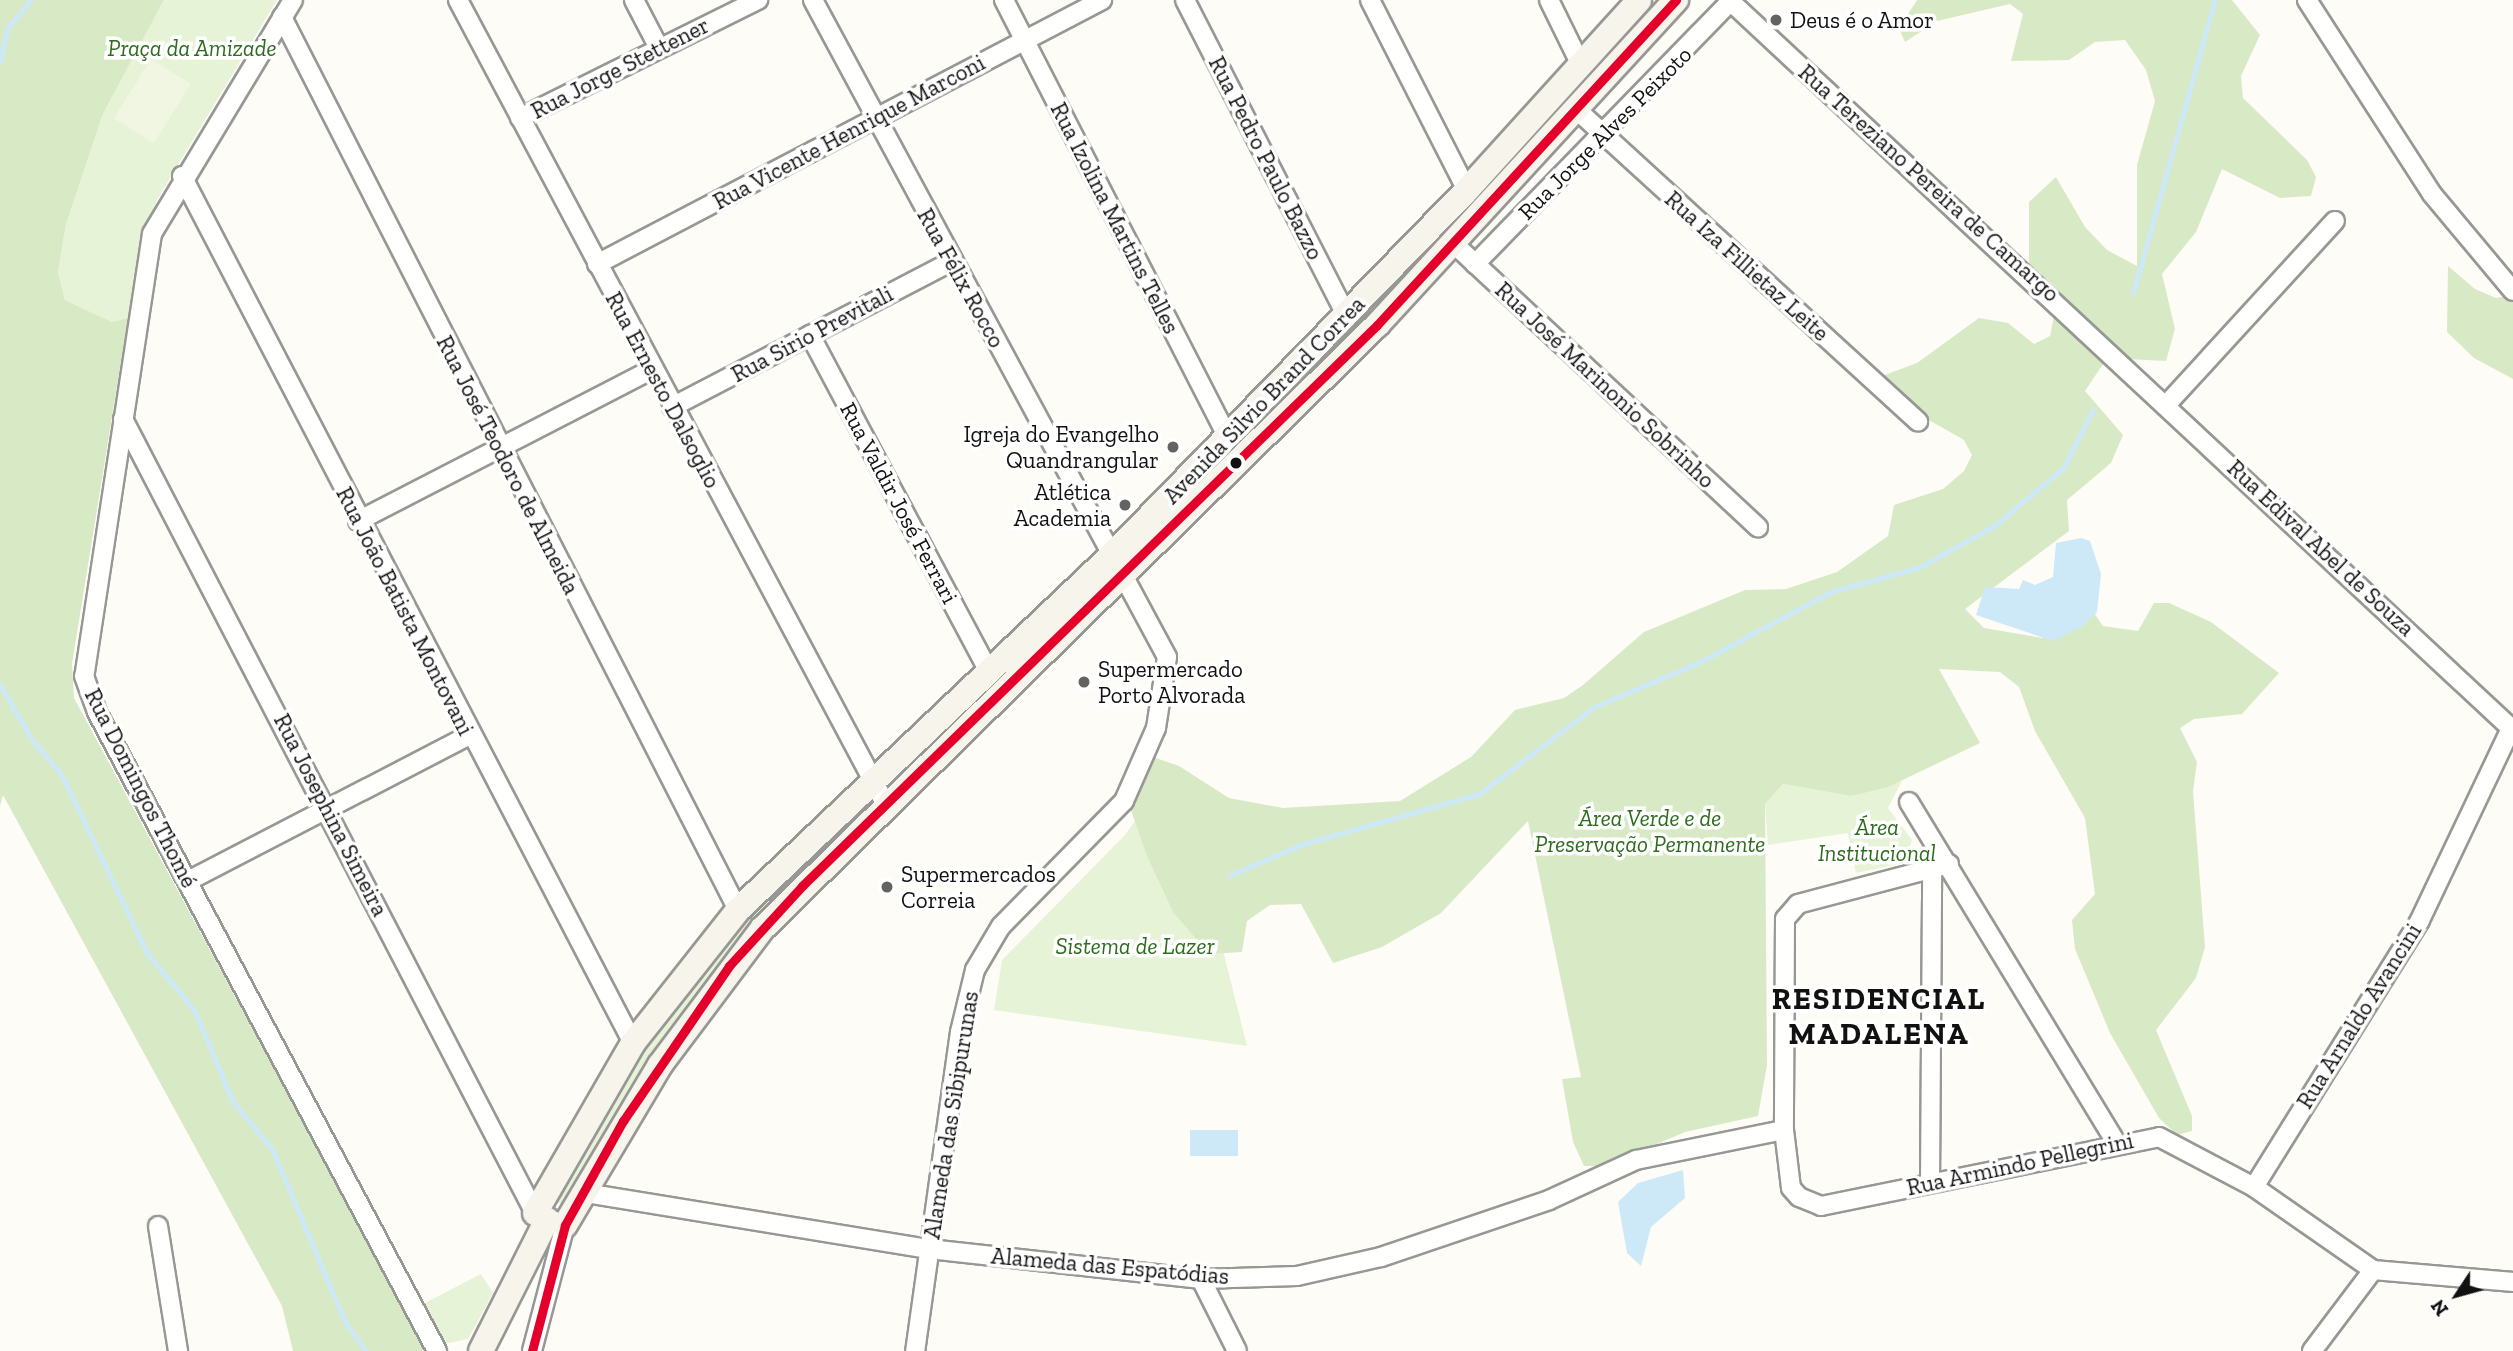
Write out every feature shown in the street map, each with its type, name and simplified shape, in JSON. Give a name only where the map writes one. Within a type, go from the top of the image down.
[{"type":"main road","name":"Avenida Silvio Brand Correa","points":[[549,1219],[633,1043],[738,910],[869,780],[1114,554],[1467,190],[1639,0]]},
{"type":"main road","name":"Avenida Silvio Brand Correa","points":[[549,1219],[586,1193],[623,1121],[729,966],[886,805],[1125,576],[1453,243],[1676,0]]},
{"type":"main road","points":[[481,1351],[549,1219]]},
{"type":"street","name":"Rua Domingos Thomé","points":[[293,0],[182,176],[152,234],[85,676],[97,712],[437,1351]]},
{"type":"street","name":"Rua Ernesto Dalsoglio","points":[[458,0],[869,780]]},
{"type":"street","points":[[634,0],[659,48]]},
{"type":"street","name":"Rua Jorge Stettener","points":[[520,118],[758,0]]},
{"type":"street","name":"Rua Félix Rocco","points":[[813,0],[951,262],[1125,576]]},
{"type":"street","name":"Rua Izolina Martins Telles","points":[[1004,0],[1227,436]]},
{"type":"street","name":"Rua Vicente Henrique Marconi","points":[[597,264],[1102,0]]},
{"type":"street","name":"Rua Pedro Paulo Bazzo","points":[[1185,0],[1346,315]]},
{"type":"street","points":[[1370,0],[1467,190]]},
{"type":"street","points":[[1549,0],[1581,65]]},
{"type":"street","points":[[2307,0],[2432,194],[2513,291]]},
{"type":"street","name":"Rua Jorge Alves Peixoto","points":[[1475,264],[1604,135],[1731,1]]},
{"type":"street","name":"Rua Tereziano Pereira de Camargo","points":[[1731,1],[2129,367]]},
{"type":"street","name":"Rua José Teodoro de Almeida","points":[[282,18],[500,452],[738,910]]},
{"type":"street","name":"Rua Iza Fillietaz Leite","points":[[1577,110],[1918,421]]},
{"type":"street","name":"Rua João Batista Montovani","points":[[182,176],[468,736],[633,1043]]},
{"type":"street","points":[[2168,403],[2335,221]]},
{"type":"street","name":"Rua José Marinonio Sobrinho","points":[[1453,243],[1758,527]]},
{"type":"street","name":"Rua Sirio Previtali","points":[[672,407],[951,262]]},
{"type":"street","name":"Rua Valdir José Ferrari","points":[[810,335],[989,672]]},
{"type":"street","name":"Rua Edival Abel de Souza","points":[[2129,367],[2512,729]]},
{"type":"street","points":[[358,521],[500,452],[652,369]]},
{"type":"street","name":"Rua Josephina Simeira","points":[[123,419],[549,1219]]},
{"type":"street","name":"Alameda das Sibipurunas","points":[[915,1351],[975,970],[1001,926],[1124,801],[1156,728],[1167,657],[1125,576]]},
{"type":"street","name":"Rua Arnaldo Avancini","points":[[2254,1187],[2420,920],[2512,729]]},
{"type":"street","points":[[187,881],[468,736]]},
{"type":"street","points":[[869,780],[886,805]]},
{"type":"street","points":[[1909,802],[1940,866],[2115,1141]]},
{"type":"street","points":[[1784,1130],[1782,935],[1798,904],[1940,866]]},
{"type":"street","points":[[1930,1183],[1940,866]]},
{"type":"street","name":"Alameda das Espatódias","points":[[586,1193],[929,1249],[1201,1279],[1336,1269],[1549,1200],[1636,1160],[1784,1130]]},
{"type":"street","name":"Rua Armindo Pellegrini","points":[[1784,1130],[1791,1188],[1799,1197],[1821,1206],[2115,1141],[2176,1141],[2254,1187],[2372,1270]]},
{"type":"street","points":[[532,1351],[549,1219]]},
{"type":"street","points":[[158,1226],[178,1351]]},
{"type":"street","points":[[2312,1351],[2372,1270],[2513,1282]]},
{"type":"street","points":[[1201,1279],[1237,1351]]},
{"type":"green space","points":[[0,0],[164,0],[103,114],[66,224],[58,272],[65,300],[112,322],[128,318],[72,664],[74,698],[426,1351],[293,1351],[282,1306],[3,795],[0,806]]},
{"type":"green space","name":"Praça da Amizade","points":[[164,0],[277,0],[157,200],[141,244],[128,318],[112,322],[65,300],[58,272],[66,224],[103,114]]},
{"type":"green space","name":"Área Verde e de Preservação Permanente","points":[[1917,0],[2232,0],[2260,35],[2241,76],[2243,98],[2307,160],[2316,177],[2311,196],[2280,198],[2222,169],[2196,232],[2162,274],[2175,329],[2166,361],[2107,358],[2085,391],[2123,435],[2111,463],[2067,500],[2069,531],[1965,609],[1984,628],[2042,638],[2092,610],[2103,626],[2138,631],[2154,603],[2169,603],[2211,622],[2279,673],[2242,714],[2194,719],[2180,728],[2197,762],[2193,791],[2205,947],[2196,978],[2156,1030],[2192,1116],[2192,1131],[2177,1135],[2159,1118],[2110,1033],[2075,949],[2072,920],[2095,894],[2085,818],[2035,731],[2019,687],[2000,672],[1939,669],[1980,743],[1888,787],[1851,796],[1783,784],[1765,804],[1767,1065],[1758,1116],[1685,1132],[1605,1166],[1584,1166],[1573,1142],[1562,1079],[1581,1077],[1528,821],[1441,913],[1382,947],[1333,963],[1301,904],[1270,905],[1247,921],[1242,952],[1209,954],[1173,912],[1147,856],[1126,796],[1127,768],[1153,757],[1179,766],[1229,798],[1283,808],[1400,801],[1471,757],[1515,710],[1564,698],[1644,632],[1745,590],[1786,589],[1837,572],[1888,536],[1894,505],[1943,489],[1964,471],[1972,455],[1964,440],[1899,403],[1882,376],[1917,363],[1979,318],[2008,323],[2034,344],[2050,336],[2056,306],[2029,266],[2029,202],[2056,177],[2085,227],[2107,250],[2137,266],[2137,165],[2155,101],[2146,70],[2125,40],[2095,42],[2069,60],[2011,61],[2023,14],[2010,4],[1937,21],[1905,42],[1899,28]]},
{"type":"green space","points":[[151,59],[191,84],[154,143],[114,118]]},
{"type":"green space","points":[[2448,266],[2475,289],[2496,298],[2513,295],[2513,379],[2474,358],[2447,332]]},
{"type":"green space","name":"Sistema de Lazer","points":[[1176,764],[1247,1046],[994,1010],[1002,960],[1125,835]]},
{"type":"green space","name":"Área Institucional","points":[[1902,781],[1888,808],[1912,840],[1903,863],[1856,873],[1848,833],[1768,845],[1765,804],[1783,784],[1851,796]]},
{"type":"green space","points":[[854,804],[860,812],[715,969],[565,1204],[555,1203],[667,1014],[778,882]]},
{"type":"green space","points":[[481,1274],[493,1293],[468,1339],[444,1344],[421,1305]]},
{"type":"water","points":[[2081,538],[2090,541],[2101,574],[2097,612],[2083,626],[2053,641],[1976,615],[1985,587],[2019,589],[2023,580],[2035,585],[2053,577],[2056,543]]},
{"type":"water","points":[[1190,1130],[1238,1130],[1238,1156],[1190,1156]]},
{"type":"water","points":[[1683,1170],[1685,1198],[1651,1227],[1641,1266],[1627,1253],[1618,1202],[1638,1183]]},
{"type":"waterway","points":[[0,61],[8,27],[31,0]]},
{"type":"waterway","points":[[2133,293],[2215,0]]},
{"type":"waterway","points":[[1230,875],[1303,844],[1479,794],[1594,707],[1702,661],[1830,592],[1920,567],[1994,526],[2064,467],[2093,410]]},
{"type":"waterway","points":[[0,685],[32,740],[61,774],[147,953],[194,1010],[233,1102],[272,1149],[345,1322],[366,1351]]},
{"type":"transit line","points":[[532,1351],[565,1225],[623,1121],[729,966],[802,886],[1377,325],[1676,0]]},
{"type":"place","name":"Deus é o Amor","points":[[1776,20]]},
{"type":"place","name":"Igreja do Evangelho Quandrangular","points":[[1173,447]]},
{"type":"place","name":"Atlética Academia","points":[[1125,505]]},
{"type":"place","name":"Supermercado Porto Alvorada","points":[[1084,682]]},
{"type":"place","name":"Supermercados Correia","points":[[887,887]]},
{"type":"district","name":"RESIDENCIAL MADALENA","points":[[1879,1016]]}]
